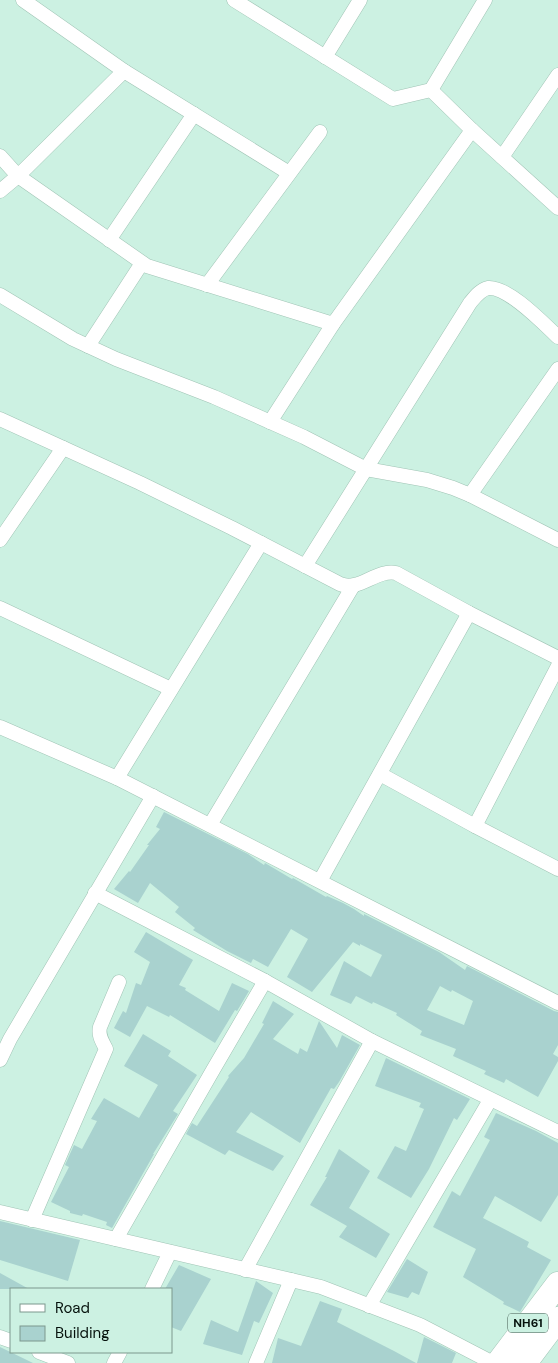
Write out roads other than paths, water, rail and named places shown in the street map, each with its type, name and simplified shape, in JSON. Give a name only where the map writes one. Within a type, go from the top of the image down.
[{"type":"highway","name":"NH61","points":[[498,1363],[558,1284]]},
{"type":"highway","name":"NH61","points":[[525,1363],[558,1319]]},
{"type":"street","points":[[23,0],[124,71],[289,174]]},
{"type":"street","points":[[234,0],[393,99],[431,90],[485,0]]},
{"type":"street","points":[[325,57],[360,0]]},
{"type":"street","points":[[0,191],[18,176],[124,71]]},
{"type":"street","points":[[502,157],[558,75]]},
{"type":"street","points":[[431,90],[558,208]]},
{"type":"street","points":[[109,240],[194,114]]},
{"type":"street","points":[[270,422],[333,324],[472,130]]},
{"type":"street","points":[[207,285],[320,132]]},
{"type":"street","points":[[0,156],[18,176],[147,266],[333,324]]},
{"type":"street","points":[[88,346],[142,263]]},
{"type":"street","points":[[305,566],[470,302],[478,293],[488,288],[500,290],[511,296],[558,337]]},
{"type":"street","points":[[0,296],[88,346],[116,359],[214,397],[304,437],[366,469],[427,480],[453,488],[558,540]]},
{"type":"street","points":[[470,495],[558,369]]},
{"type":"street","points":[[0,419],[140,483],[346,587],[384,573],[396,573],[469,613],[558,658]]},
{"type":"street","points":[[0,540],[63,448]]},
{"type":"street","points":[[117,778],[261,543]]},
{"type":"street","points":[[210,825],[353,586]]},
{"type":"street","points":[[0,608],[171,689]]},
{"type":"street","points":[[320,882],[469,613]]},
{"type":"street","points":[[475,826],[558,666]]},
{"type":"street","points":[[0,727],[117,778],[558,1003]]},
{"type":"street","points":[[380,774],[558,869]]},
{"type":"street","points":[[0,1060],[5,1037],[95,893],[152,796]]},
{"type":"street","points":[[95,893],[265,981],[372,1041],[558,1132]]},
{"type":"street","points":[[116,1239],[265,981]]},
{"type":"street","points":[[32,1220],[106,1049],[99,1032],[100,1027],[120,982]]},
{"type":"street","points":[[245,1270],[372,1041]]},
{"type":"street","points":[[370,1306],[490,1100]]},
{"type":"street","points":[[0,1212],[321,1287],[420,1325],[493,1363]]},
{"type":"street","points":[[152,1288],[170,1252]]},
{"type":"street","points":[[256,1363],[291,1280]]},
{"type":"street","points":[[42,1353],[68,1363]]}]
